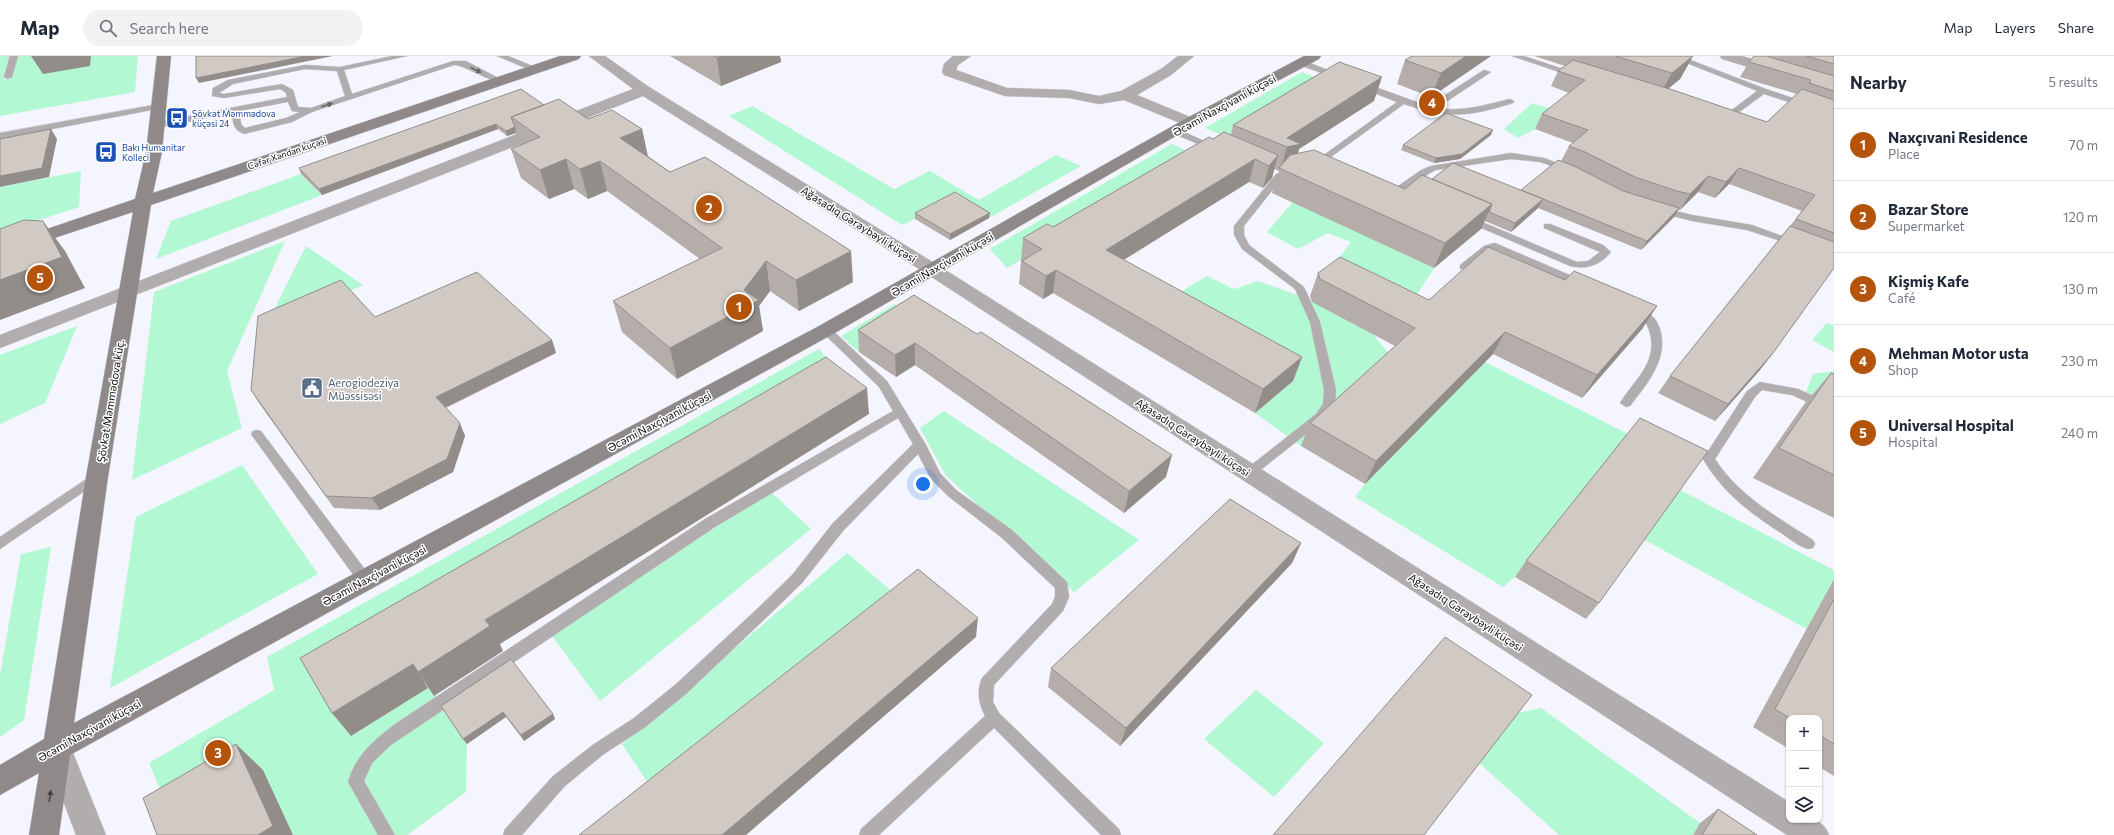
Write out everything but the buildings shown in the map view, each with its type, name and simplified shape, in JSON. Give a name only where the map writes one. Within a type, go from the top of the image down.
[{"type":"main road","name":"Şövkət Məmmədova küç.","points":[[44,835],[97,477],[127,293],[143,202],[150,176],[158,125],[164,56]]},
{"type":"main road","name":"Cəfər Xəndan küçəsi","points":[[0,251],[574,56]]},
{"type":"main road","name":"Əcəmi Naxçivani küçəsi","points":[[0,781],[58,747],[826,330],[1183,126],[1308,59]]},
{"type":"street","name":"Ağasadıq Gəraybəyli küçəsi","points":[[596,56],[644,90],[693,119],[933,270],[1786,817]]},
{"type":"street","points":[[964,56],[952,62],[949,66],[949,72],[1005,92],[1069,94],[1099,100],[1125,95],[1166,72],[1187,56]]},
{"type":"street","points":[[1727,56],[1832,85]]},
{"type":"street","points":[[0,342],[644,90]]},
{"type":"street","points":[[1125,95],[1183,126]]},
{"type":"street","points":[[58,747],[91,835]]},
{"type":"street","name":"Ağasadıq Gəraybəyli küçəsi","points":[[1795,823],[1814,835]]},
{"type":"lane","points":[[8,77],[14,56]]},
{"type":"lane","points":[[312,110],[295,109],[290,92],[282,86],[224,96],[215,94],[216,90],[231,82],[305,68],[340,69],[403,56]]},
{"type":"lane","points":[[501,56],[536,69]]},
{"type":"lane","points":[[1516,56],[1583,77]]},
{"type":"lane","points":[[1673,56],[1763,91],[1834,115]]},
{"type":"lane","points":[[1308,59],[1349,80],[1428,110],[1453,113],[1474,111],[1510,101]]},
{"type":"lane","points":[[236,110],[237,124],[240,129],[244,131],[289,120],[349,97],[464,60],[500,81]]},
{"type":"lane","points":[[340,69],[349,97]]},
{"type":"lane","points":[[1428,110],[1487,72]]},
{"type":"lane","points":[[1712,113],[1731,114],[1763,91]]},
{"type":"lane","points":[[158,125],[291,99]]},
{"type":"lane","points":[[1309,169],[1403,100]]},
{"type":"lane","points":[[0,136],[159,106]]},
{"type":"lane","points":[[1183,126],[1224,152]]},
{"type":"lane","points":[[1413,195],[1395,188],[1434,168],[1512,156],[1541,160],[1580,174]]},
{"type":"lane","points":[[1249,473],[1320,417],[1329,404],[1330,390],[1315,322],[1299,287],[1245,247],[1239,235],[1239,226],[1276,175],[1309,169],[1324,172]]},
{"type":"lane","points":[[1651,206],[1692,218],[1749,227],[1806,247]]},
{"type":"lane","points":[[1456,214],[1574,264],[1582,266],[1590,265],[1606,252],[1600,247],[1547,226]]},
{"type":"lane","points":[[1464,267],[1487,248],[1495,246],[1589,288]]},
{"type":"lane","points":[[1625,303],[1645,316],[1652,323],[1656,355],[1653,368],[1626,403]]},
{"type":"lane","points":[[826,330],[883,384],[920,445],[935,476],[952,493],[1007,534],[1062,586],[1062,596],[1058,607],[987,683],[986,702],[994,718],[1112,835]]},
{"type":"lane","points":[[1808,544],[1750,504],[1716,473],[1709,459],[1751,394],[1760,386],[1794,392],[1834,410]]},
{"type":"lane","points":[[387,835],[356,782],[358,769],[366,758],[400,729],[710,523],[900,412]]},
{"type":"lane","points":[[257,434],[365,580]]},
{"type":"lane","points":[[511,835],[559,781],[681,689],[762,613],[797,579],[838,527],[920,445]]},
{"type":"lane","points":[[0,544],[97,477]]},
{"type":"lane","points":[[867,835],[994,718]]},
{"type":"green space","points":[[0,56],[47,56],[90,66],[91,56],[138,56],[135,92],[0,116]]},
{"type":"green space","points":[[1302,72],[1332,84],[1238,142],[1205,128]]},
{"type":"green space","points":[[1532,103],[1558,111],[1535,129],[1518,138],[1504,129]]},
{"type":"green space","points":[[752,106],[894,189],[930,171],[979,200],[1056,155],[1081,166],[989,218],[915,219],[902,225],[729,116]]},
{"type":"green space","points":[[1172,144],[1204,159],[1007,268],[990,249]]},
{"type":"green space","points":[[81,171],[79,207],[0,233],[0,187]]},
{"type":"green space","points":[[301,174],[322,195],[156,259],[171,221]]},
{"type":"green space","points":[[1293,202],[1434,268],[1411,304],[1331,269],[1351,242],[1328,233],[1298,249],[1267,232]]},
{"type":"green space","points":[[285,241],[227,371],[242,428],[132,480],[154,292]]},
{"type":"green space","points":[[306,246],[363,285],[265,328]]},
{"type":"green space","points":[[1207,276],[1234,289],[1258,281],[1306,298],[1372,333],[1394,360],[1301,446],[1255,413],[1293,381],[1159,305]]},
{"type":"green space","points":[[895,304],[914,317],[859,352],[841,336]]},
{"type":"green space","points":[[1827,323],[1834,326],[1834,352],[1812,340]]},
{"type":"green space","points":[[77,326],[45,403],[0,424],[0,355]]},
{"type":"green space","points":[[819,349],[839,373],[351,736],[431,686],[467,744],[466,792],[407,835],[293,835],[262,771],[174,823],[149,763],[274,690],[267,657]]},
{"type":"green space","points":[[1485,362],[1628,434],[1515,577],[1503,587],[1355,497],[1365,484]]},
{"type":"green space","points":[[1834,371],[1834,403],[1806,392],[1813,374]]},
{"type":"green space","points":[[944,411],[1139,540],[1074,592],[946,476],[920,428]]},
{"type":"green space","points":[[242,465],[318,574],[110,688],[136,517]]},
{"type":"green space","points":[[1678,489],[1834,570],[1834,579],[1807,629],[1643,539]]},
{"type":"green space","points":[[771,492],[811,529],[600,701],[550,633]]},
{"type":"green space","points":[[51,547],[24,720],[0,737],[0,675],[21,554]]},
{"type":"green space","points":[[847,553],[903,601],[657,796],[622,744]]},
{"type":"green space","points":[[1256,690],[1324,743],[1274,797],[1204,739]]},
{"type":"green space","points":[[1541,708],[1700,823],[1693,835],[1559,835],[1478,762],[1516,713]]},
{"type":"place","name":"Mehman Motor usta","points":[[1432,103]]},
{"type":"place","name":"Şövkət Məmmədova küçəsi 24","points":[[177,118]]},
{"type":"place","name":"Bakı Humanitar Kolleci","points":[[106,152]]},
{"type":"place","name":"Bazar Store","points":[[709,208]]},
{"type":"place","name":"Universal Hospital","points":[[40,278]]},
{"type":"place","name":"Naxçıvani Residence","points":[[739,307]]},
{"type":"place","name":"Aerogiodeziya Müəssisəsi","points":[[312,388]]},
{"type":"place","name":"Kişmiş Kafe","points":[[218,753]]}]
